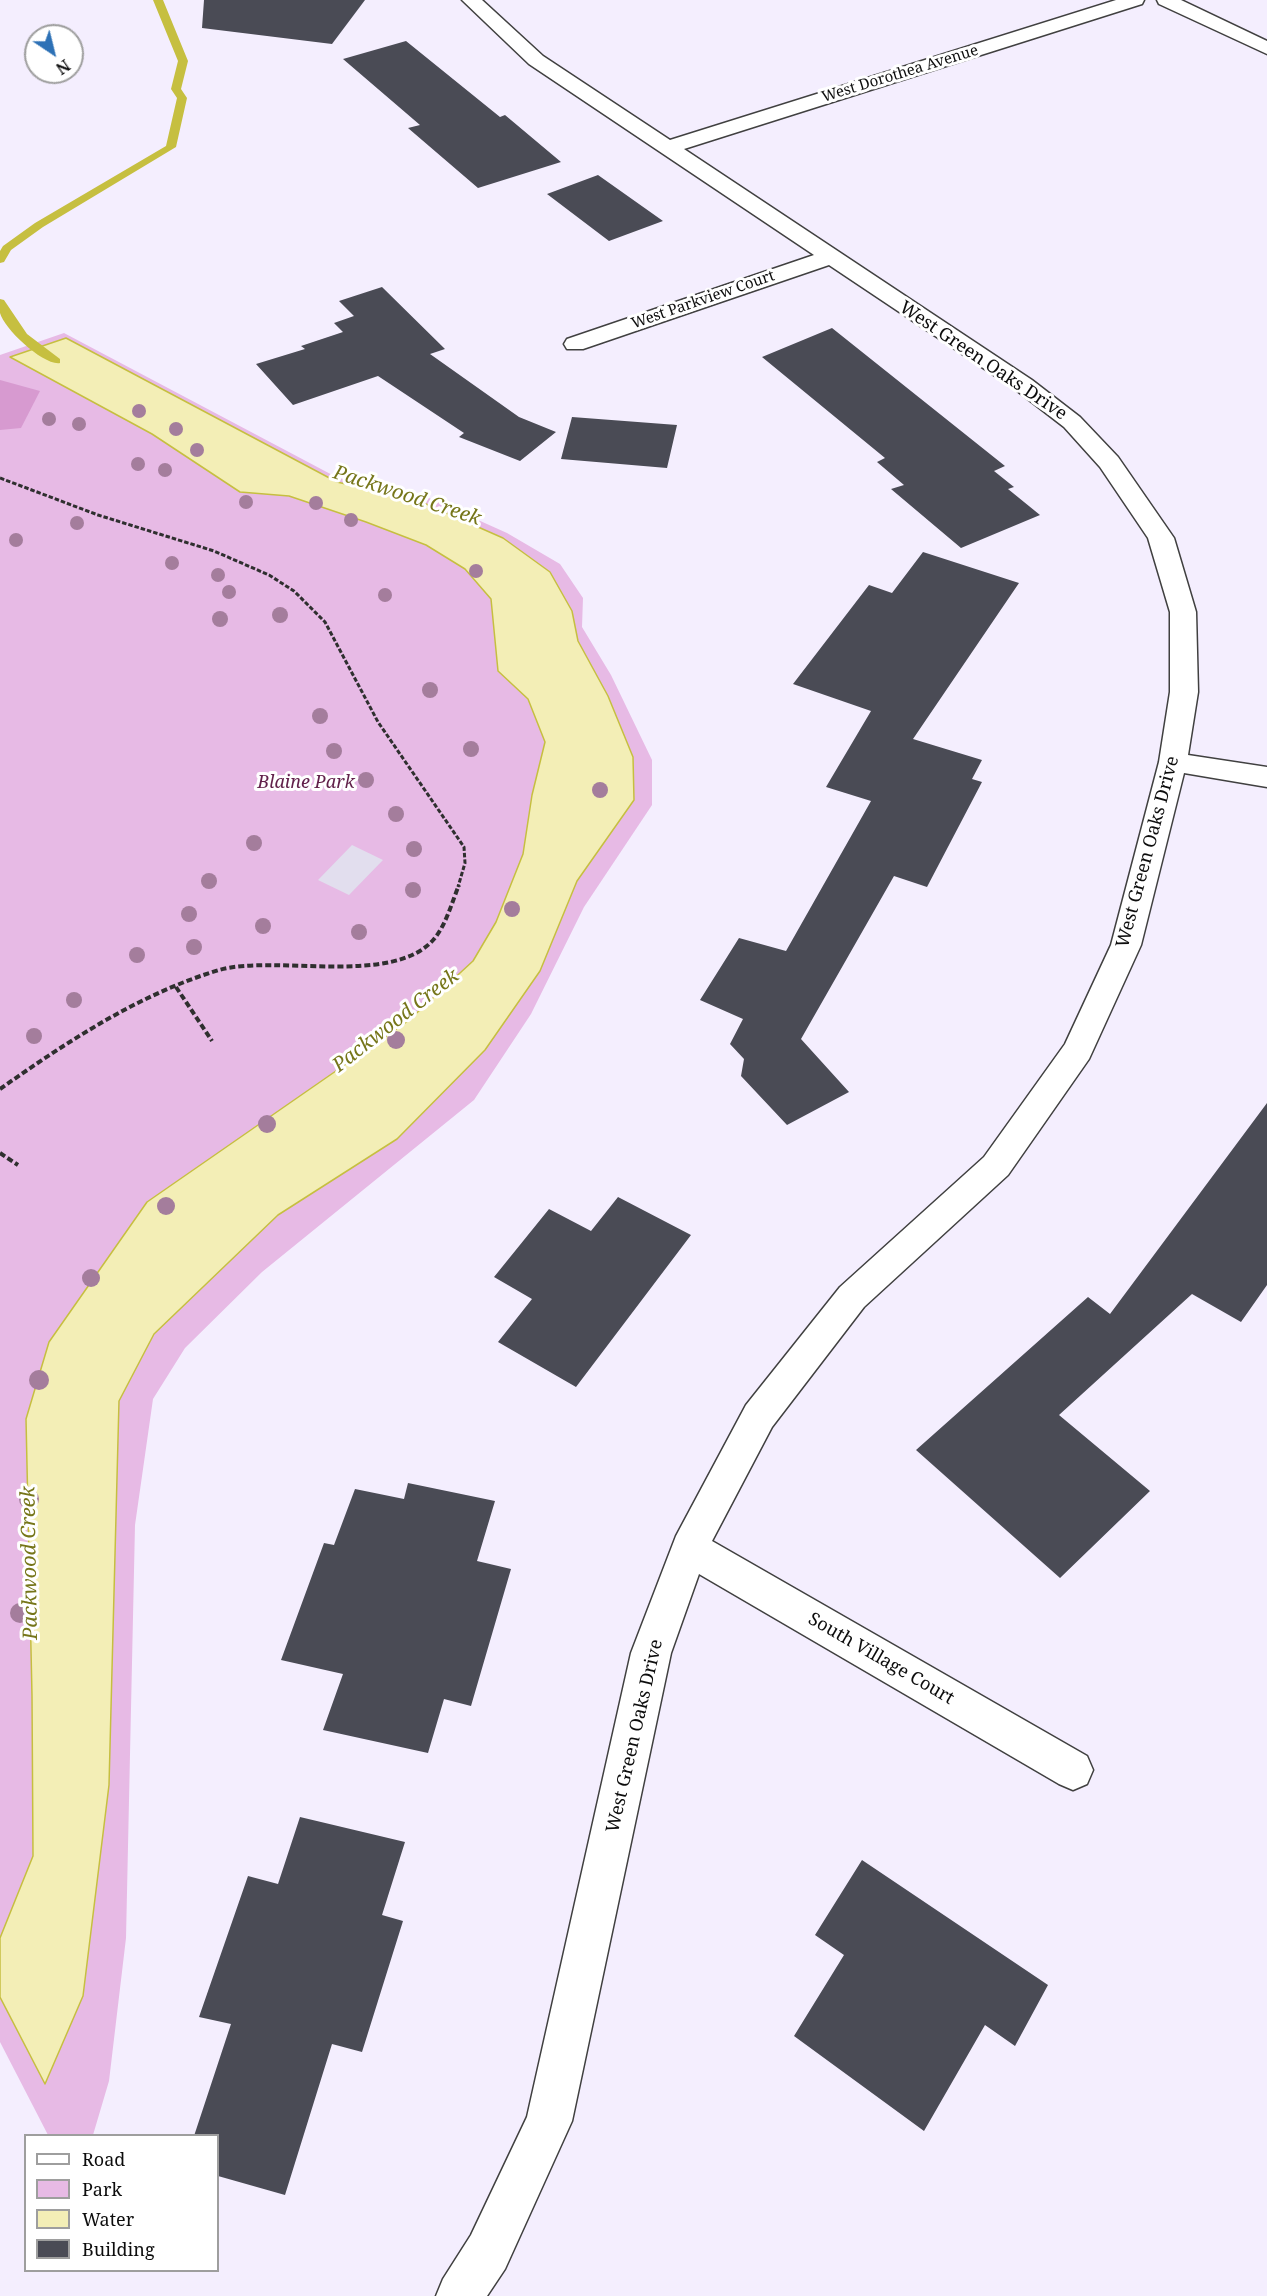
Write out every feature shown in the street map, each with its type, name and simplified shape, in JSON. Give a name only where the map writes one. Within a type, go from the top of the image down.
[{"type":"street","name":"West Green Oaks Drive","points":[[460,2296],[488,2252],[549,2121],[651,1653],[689,1548],[759,1416],[816,1342],[852,1297],[996,1166],[1078,1050],[1126,945],[1173,762],[1184,692],[1183,612],[1161,538],[1115,471],[1072,422],[1024,385],[536,60],[471,0]]},
{"type":"street","name":"West Dorothea Avenue","points":[[666,148],[1135,0]]},
{"type":"street","points":[[1166,0],[1267,48]]},
{"type":"street","name":"West Parkview Court","points":[[575,344],[830,257]]},
{"type":"street","points":[[1173,762],[1267,777]]},
{"type":"street","name":"South Village Court","points":[[689,1548],[1073,1770]]},
{"type":"path","points":[[0,478],[43,491],[110,519],[201,545],[261,572],[296,593],[318,613],[335,639],[364,698],[404,765],[464,847],[465,870],[432,940],[420,950],[405,956],[345,967],[237,965],[176,987],[97,1025],[0,1089]]},
{"type":"path","points":[[176,987],[212,1041]]},
{"type":"path","points":[[0,1153],[18,1165]]},
{"type":"green space","name":"Blaine Park","points":[[64,333],[338,478],[429,498],[507,533],[560,564],[583,598],[582,627],[611,675],[652,760],[652,805],[584,907],[531,1014],[474,1100],[262,1272],[185,1348],[153,1399],[135,1525],[126,1938],[109,2081],[93,2134],[47,2134],[0,2042],[0,355]]},
{"type":"shaded area","points":[[0,380],[40,391],[21,428],[0,430]]},
{"type":"shaded area","points":[[352,845],[383,860],[349,895],[318,880]]},
{"type":"water","points":[[66,338],[337,482],[419,501],[503,538],[550,572],[572,611],[578,641],[608,696],[633,757],[634,800],[577,881],[540,971],[485,1050],[397,1139],[278,1215],[154,1334],[119,1401],[109,1785],[83,1996],[45,2084],[0,1997],[0,1938],[33,1856],[26,1419],[49,1342],[147,1202],[408,1021],[473,961],[496,922],[523,854],[532,795],[545,742],[528,699],[498,671],[491,599],[465,569],[426,545],[366,522],[289,496],[240,492],[152,434],[10,357]]},
{"type":"building","points":[[204,0],[365,0],[332,44],[202,28]]},
{"type":"building","points":[[406,41],[500,117],[505,115],[561,162],[478,188],[408,128],[420,125],[343,59]]},
{"type":"building","points":[[598,175],[663,221],[609,241],[547,194]]},
{"type":"building","points":[[382,287],[445,349],[430,354],[519,417],[556,432],[520,461],[459,437],[464,433],[378,376],[293,405],[256,364],[305,349],[301,346],[343,332],[334,323],[354,316],[339,301]]},
{"type":"building","points":[[832,328],[1005,466],[994,471],[1014,487],[1008,489],[1040,515],[961,548],[891,489],[904,485],[877,462],[885,458],[762,357]]},
{"type":"building","points":[[572,417],[677,425],[667,468],[561,459]]},
{"type":"building","points":[[923,552],[1019,583],[913,739],[982,760],[972,779],[982,782],[927,887],[894,876],[801,1039],[849,1092],[787,1125],[741,1076],[744,1059],[730,1044],[743,1019],[700,1000],[739,938],[786,951],[871,801],[826,787],[871,711],[793,684],[869,585],[892,593]]},
{"type":"building","points":[[1267,1103],[1267,1285],[1241,1322],[1192,1294],[1059,1415],[1150,1491],[1060,1578],[916,1450],[1088,1297],[1110,1314]]},
{"type":"building","points":[[618,1197],[691,1235],[576,1387],[498,1342],[532,1299],[494,1277],[549,1209],[591,1231]]},
{"type":"building","points":[[408,1483],[495,1501],[477,1561],[511,1569],[471,1706],[444,1699],[428,1753],[323,1730],[343,1674],[281,1660],[324,1543],[334,1545],[355,1489],[404,1499]]},
{"type":"building","points":[[300,1817],[405,1842],[382,1915],[403,1921],[362,2052],[332,2044],[285,2195],[219,2176],[219,2134],[195,2134],[231,2024],[199,2017],[248,1876],[278,1884]]},
{"type":"building","points":[[862,1860],[1048,1985],[1015,2046],[985,2025],[924,2131],[794,2036],[844,1955],[815,1935]]},
{"type":"waterway","name":"Packwood Creek","points":[[0,260],[7,248],[39,225],[171,147],[182,98],[176,89],[183,61],[158,0]]},
{"type":"waterway","name":"Packwood Creek","points":[[0,302],[10,320],[23,336],[38,350],[56,361]]}]
